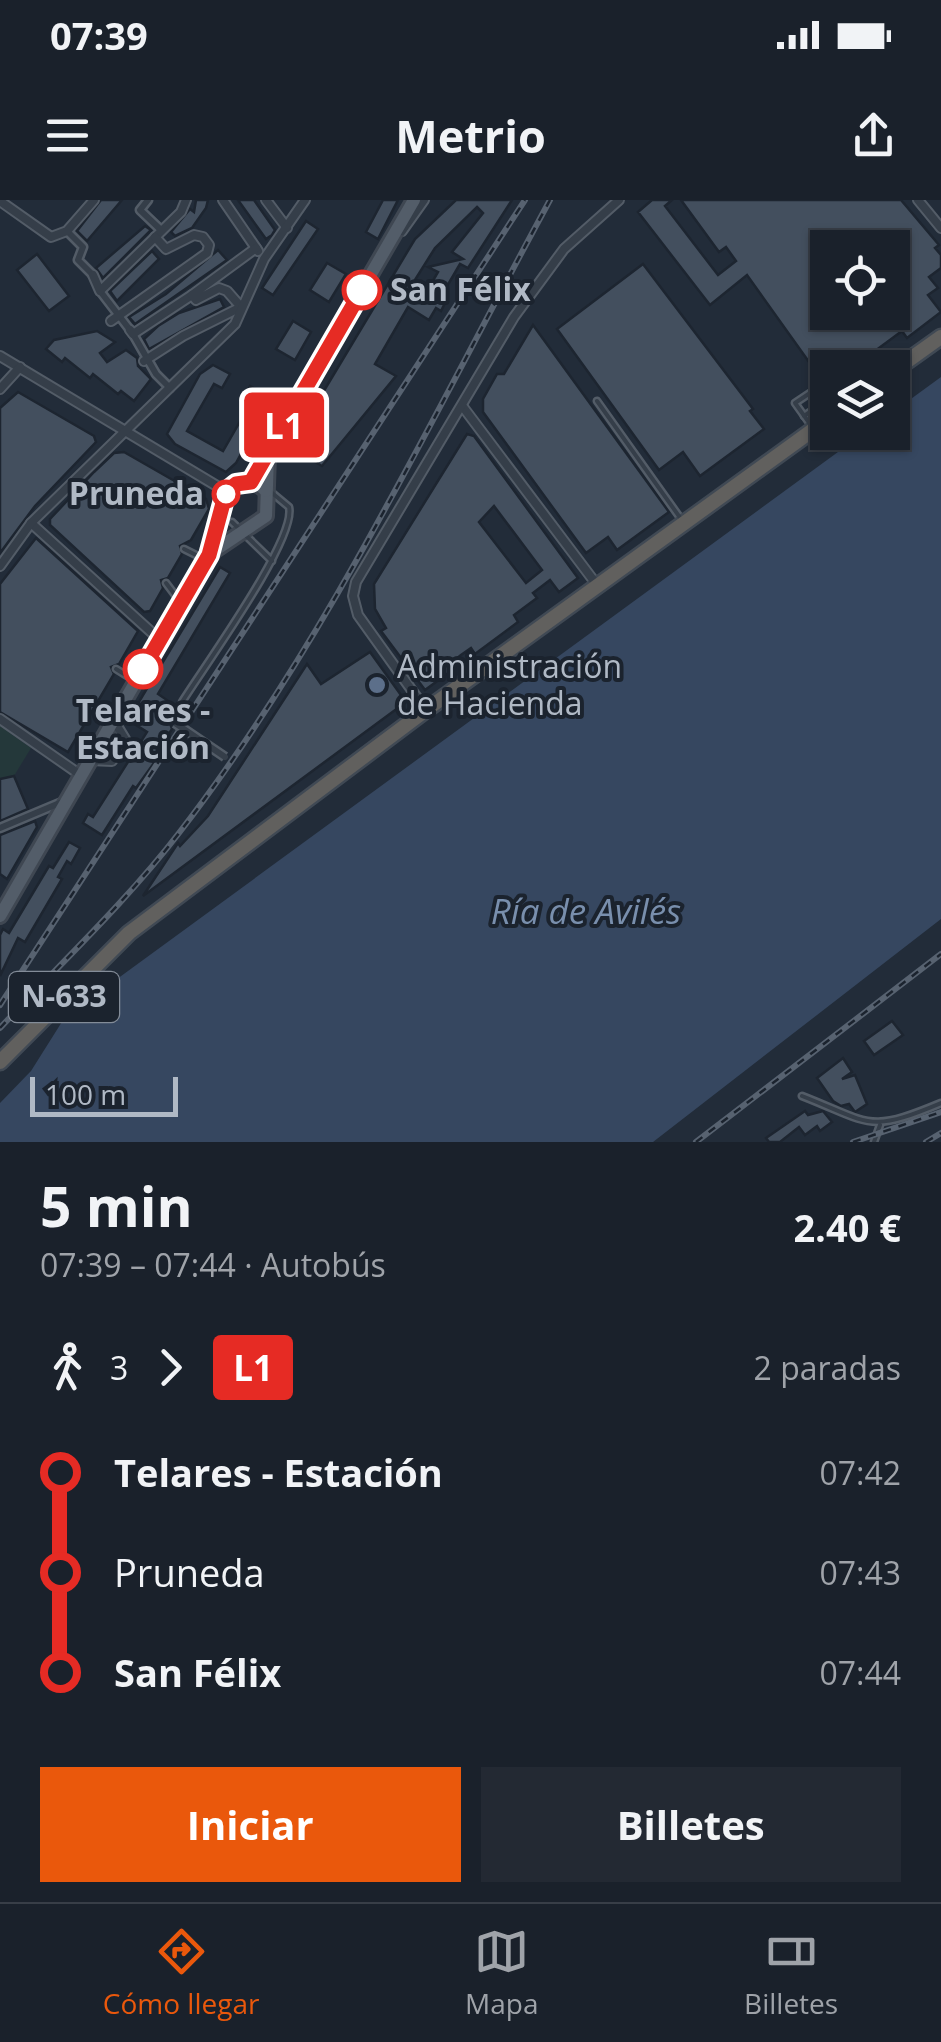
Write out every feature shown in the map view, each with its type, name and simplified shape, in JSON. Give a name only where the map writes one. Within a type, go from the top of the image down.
[{"type":"highway","points":[[910,359],[941,337]]},
{"type":"highway","name":"N-633","points":[[0,1062],[128,932],[684,523],[809,423]]},
{"type":"main road","points":[[251,482],[414,200]]},
{"type":"main road","points":[[208,558],[228,539],[266,516],[268,452]]},
{"type":"main road","points":[[0,916],[208,558],[226,492],[236,484],[251,482],[266,491]]},
{"type":"main road","points":[[224,508],[243,530]]},
{"type":"street","points":[[12,210],[19,200]]},
{"type":"street","points":[[0,201],[51,237],[67,231],[94,200]]},
{"type":"street","points":[[115,319],[207,253],[209,245],[203,237],[194,235],[174,248],[166,248],[140,210],[148,200]]},
{"type":"street","points":[[100,291],[181,212],[186,200]]},
{"type":"street","points":[[223,200],[264,259]]},
{"type":"street","points":[[266,200],[288,228]]},
{"type":"street","points":[[0,566],[32,523],[235,324],[264,259],[306,200]]},
{"type":"street","points":[[363,288],[424,200]]},
{"type":"street","points":[[426,710],[358,615],[353,596],[356,582],[514,317],[564,250],[619,200]]},
{"type":"street","points":[[918,200],[941,228]]},
{"type":"street","points":[[67,231],[84,247],[78,260],[93,275],[115,319],[132,332],[146,360],[170,388]]},
{"type":"street","points":[[132,332],[192,295],[256,248]]},
{"type":"street","points":[[192,295],[196,300],[219,288],[227,290],[241,307]]},
{"type":"street","points":[[146,360],[241,307]]},
{"type":"street","points":[[0,356],[226,492]]},
{"type":"street","points":[[0,389],[20,367]]},
{"type":"street","points":[[463,407],[597,585]]},
{"type":"street","points":[[32,523],[160,640]]},
{"type":"street","points":[[0,719],[82,776]]},
{"type":"street","points":[[175,724],[226,757]]},
{"type":"street","points":[[0,828],[68,800]]},
{"type":"lane","points":[[809,423],[795,403],[810,393]]},
{"type":"lane","points":[[597,401],[684,523]]},
{"type":"lane","points":[[182,702],[290,526],[291,513],[281,497],[266,491]]},
{"type":"lane","points":[[243,530],[272,561]]},
{"type":"lane","points":[[184,549],[208,558]]},
{"type":"lane","points":[[166,583],[181,604]]},
{"type":"lane","points":[[116,670],[136,681]]},
{"type":"lane","points":[[802,1096],[858,1122],[880,1125],[941,1103]]},
{"type":"lane","points":[[874,1142],[880,1125]]},
{"type":"green space","points":[[0,726],[31,748],[14,776],[0,779]]},
{"type":"water","name":"Ría de Avilés","points":[[941,377],[941,919],[653,1142],[0,1142],[0,1103],[31,1071],[65,1017],[841,450],[910,450],[910,400]]},
{"type":"building","points":[[101,200],[122,200],[87,241],[77,231]]},
{"type":"building","points":[[196,200],[208,200],[206,208],[192,228],[175,236],[171,232],[190,209],[194,212]]},
{"type":"building","points":[[238,200],[254,200],[275,230],[272,235],[266,239]]},
{"type":"building","points":[[383,200],[398,200],[378,239],[366,232]]},
{"type":"building","points":[[456,200],[512,200],[468,268],[460,264],[439,300],[445,303],[441,311],[436,308],[429,320],[408,307],[375,364],[396,376],[322,466],[298,452],[303,443],[295,439],[415,239]],"holes":[[[477,207],[483,213],[452,252],[463,259],[428,267],[438,272],[427,291],[413,283],[435,248]]]},
{"type":"building","points":[[652,200],[672,200],[665,206],[718,275],[736,261],[726,247],[719,252],[681,200],[901,200],[939,245],[935,248],[941,255],[941,268],[929,277],[938,288],[928,295],[941,312],[907,338],[902,331],[876,350],[810,350],[810,363],[747,275],[710,305],[638,212]]},
{"type":"building","points":[[306,221],[318,229],[273,295],[262,288]]},
{"type":"building","points":[[145,226],[151,230],[103,278],[96,268]]},
{"type":"building","points":[[218,250],[227,260],[135,324],[129,317],[166,294]]},
{"type":"building","points":[[152,251],[159,259],[117,301],[110,291]]},
{"type":"building","points":[[37,254],[69,296],[49,311],[17,270]]},
{"type":"building","points":[[327,263],[346,274],[329,302],[310,290]]},
{"type":"building","points":[[643,264],[764,429],[700,476],[683,452],[659,470],[557,329]]},
{"type":"building","points":[[220,299],[224,307],[149,349],[144,339],[158,326],[179,313]]},
{"type":"building","points":[[293,321],[311,332],[295,360],[276,349]]},
{"type":"building","points":[[533,325],[669,512],[617,550],[608,537],[586,553],[483,412],[483,399],[497,374],[504,374]]},
{"type":"building","points":[[97,331],[115,342],[100,353],[107,362],[126,350],[137,358],[138,366],[151,379],[134,401],[93,374],[90,378],[65,358],[62,362],[46,349],[54,340]]},
{"type":"building","points":[[213,365],[230,374],[222,388],[214,384],[187,431],[223,451],[250,404],[243,400],[250,386],[268,396],[269,403],[236,463],[226,472],[175,444],[167,434],[200,374]]},
{"type":"building","points":[[18,392],[94,436],[96,442],[35,506],[0,553],[0,408]]},
{"type":"building","points":[[467,434],[474,436],[578,578],[559,592],[550,580],[533,593],[537,598],[514,615],[518,622],[475,654],[471,648],[461,655],[447,666],[451,671],[425,690],[381,631],[386,628],[375,609],[374,584]],"holes":[[[494,506],[542,570],[526,583],[479,522]]]},
{"type":"building","points":[[124,452],[206,499],[209,509],[191,540],[180,546],[182,554],[168,578],[161,580],[163,588],[150,611],[144,612],[50,525],[50,519],[94,472],[114,453]]},
{"type":"building","points":[[36,538],[138,631],[119,664],[111,667],[114,674],[68,752],[0,712],[0,584]]},
{"type":"building","points":[[220,567],[230,573],[158,694],[183,711],[169,720],[172,729],[156,754],[159,756],[136,788],[133,786],[102,835],[83,823],[88,814],[93,817],[147,732],[128,720]]},
{"type":"building","points":[[370,652],[406,702],[143,896],[178,843],[180,846],[208,816],[307,664],[321,684]]},
{"type":"building","points":[[14,776],[28,809],[0,821],[0,779]]},
{"type":"building","points":[[35,821],[37,827],[7,879],[0,874],[0,835]]},
{"type":"building","points":[[69,842],[80,848],[71,864],[67,861],[58,877],[62,879],[25,942],[18,938],[0,976],[3,929],[9,933],[49,866],[53,868]]},
{"type":"building","points":[[892,1021],[903,1035],[874,1055],[864,1041]]},
{"type":"building","points":[[843,1058],[852,1072],[842,1079],[855,1075],[867,1104],[855,1112],[849,1104],[841,1106],[833,1101],[817,1078]]},
{"type":"building","points":[[805,1111],[808,1115],[823,1111],[832,1122],[805,1135],[799,1127],[780,1142],[769,1142],[766,1138]]},
{"type":"railway","points":[[0,1005],[525,200]]},
{"type":"railway","points":[[0,1028],[137,884],[179,833],[284,683],[377,524],[550,200]]},
{"type":"railway","points":[[696,1142],[941,954]]},
{"type":"railway","points":[[853,1142],[941,1112]]},
{"type":"railway","points":[[926,1142],[941,1133]]},
{"type":"bus line","name":"L1","points":[[143,669],[209,555],[219,530],[226,492],[236,484],[251,482],[362,290]]},
{"type":"place","name":"San Félix","points":[[362,290]]},
{"type":"place","name":"Pruneda","points":[[226,494]]},
{"type":"place","name":"Telares - Estación","points":[[143,669]]},
{"type":"place","name":"Administración de Hacienda","points":[[377,685]]}]
